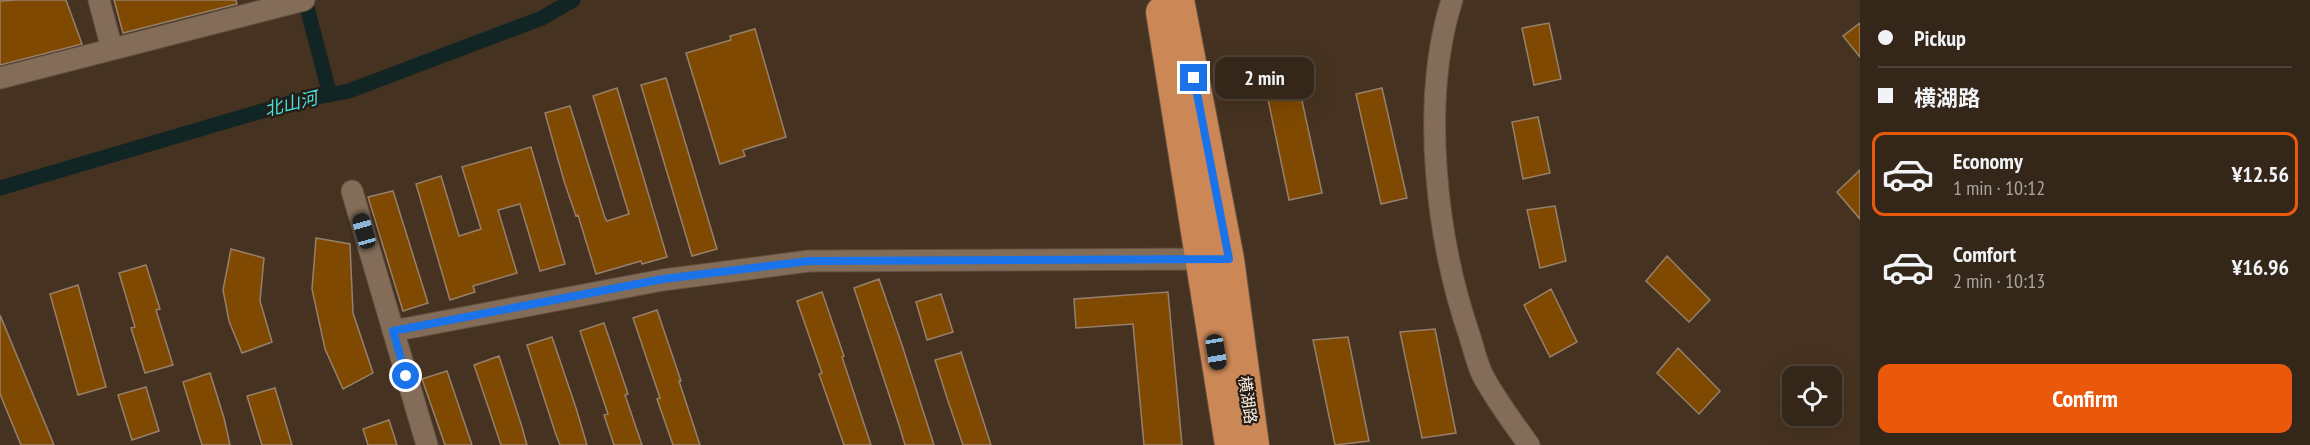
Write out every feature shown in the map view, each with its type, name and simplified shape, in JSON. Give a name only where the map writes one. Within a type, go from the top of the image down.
[{"type":"highway","name":"横湖路","points":[[1158,0],[1254,445]]},
{"type":"highway","name":"横湖路","points":[[1179,0],[1215,259],[1230,445]]},
{"type":"street","points":[[99,0],[112,49]]},
{"type":"street","points":[[0,78],[304,0]]},
{"type":"street","points":[[1452,0],[1443,27],[1434,126],[1437,183],[1456,298],[1483,375],[1529,445]]},
{"type":"street","points":[[352,191],[427,445]]},
{"type":"street","points":[[393,331],[663,279],[809,261],[1215,259]]},
{"type":"building","points":[[66,0],[82,44],[0,65],[0,1]]},
{"type":"building","points":[[114,0],[236,0],[237,4],[123,33]]},
{"type":"building","points":[[1549,23],[1561,79],[1534,85],[1522,28]]},
{"type":"building","points":[[1860,23],[1860,57],[1843,36]]},
{"type":"building","points":[[755,29],[786,137],[743,150],[745,156],[720,164],[686,53],[731,40],[730,36]]},
{"type":"building","points":[[1296,73],[1322,193],[1289,200],[1264,80]]},
{"type":"building","points":[[666,78],[717,249],[692,256],[641,85]]},
{"type":"building","points":[[617,88],[667,257],[642,264],[641,261],[596,274],[578,215],[576,216],[564,181],[545,113],[570,106],[605,218],[607,221],[629,214],[593,96]]},
{"type":"building","points":[[1382,88],[1407,198],[1381,204],[1356,94]]},
{"type":"building","points":[[1538,117],[1550,173],[1523,179],[1512,122]]},
{"type":"building","points":[[531,147],[565,264],[540,271],[520,204],[498,210],[517,273],[473,286],[475,292],[450,300],[416,184],[441,176],[459,236],[481,229],[462,167]]},
{"type":"building","points":[[1860,170],[1860,219],[1837,192]]},
{"type":"building","points":[[393,191],[428,303],[403,311],[368,197]]},
{"type":"building","points":[[1555,206],[1566,261],[1540,268],[1527,210]]},
{"type":"building","points":[[316,238],[350,244],[353,313],[373,373],[343,389],[325,349],[312,289]]},
{"type":"building","points":[[231,249],[264,258],[260,301],[272,342],[242,353],[229,321],[223,290]]},
{"type":"building","points":[[1667,256],[1710,300],[1689,322],[1646,281]]},
{"type":"building","points":[[146,265],[160,309],[156,310],[173,365],[145,373],[131,328],[135,327],[119,273]]},
{"type":"building","points":[[879,279],[934,445],[905,445],[854,288]]},
{"type":"building","points":[[78,285],[106,387],[78,395],[50,294]]},
{"type":"building","points":[[1551,289],[1577,342],[1550,357],[1524,305]]},
{"type":"building","points":[[822,292],[871,445],[844,445],[819,374],[822,373],[797,301]]},
{"type":"building","points":[[1168,292],[1182,445],[1144,445],[1133,324],[1076,328],[1074,299]]},
{"type":"building","points":[[941,294],[953,332],[927,340],[916,302]]},
{"type":"building","points":[[657,310],[700,445],[673,445],[657,399],[660,398],[633,318]]},
{"type":"building","points":[[0,315],[54,445],[21,445],[0,394]]},
{"type":"building","points":[[604,323],[642,445],[614,445],[604,415],[608,414],[580,331]]},
{"type":"building","points":[[1435,329],[1456,433],[1422,438],[1400,332]]},
{"type":"building","points":[[552,337],[587,445],[560,445],[555,432],[527,345]]},
{"type":"building","points":[[1348,337],[1369,441],[1335,445],[1313,340]]},
{"type":"building","points":[[1678,348],[1720,391],[1699,414],[1657,373]]},
{"type":"building","points":[[960,353],[991,445],[963,445],[947,398],[935,360]]},
{"type":"building","points":[[499,356],[527,445],[501,445],[474,365]]},
{"type":"building","points":[[447,371],[472,445],[445,445],[422,379]]},
{"type":"building","points":[[210,373],[230,445],[202,445],[183,382]]},
{"type":"building","points":[[146,387],[159,431],[132,440],[118,395]]},
{"type":"building","points":[[275,388],[292,445],[262,445],[247,396]]},
{"type":"building","points":[[389,420],[397,445],[368,445],[363,429]]},
{"type":"waterway","points":[[305,0],[330,95]]},
{"type":"waterway","name":"北山河","points":[[0,188],[296,101],[349,91],[542,18],[573,0]]},
{"type":"route","points":[[406,376],[393,331],[663,279],[809,261],[1229,259],[1194,78]]}]
